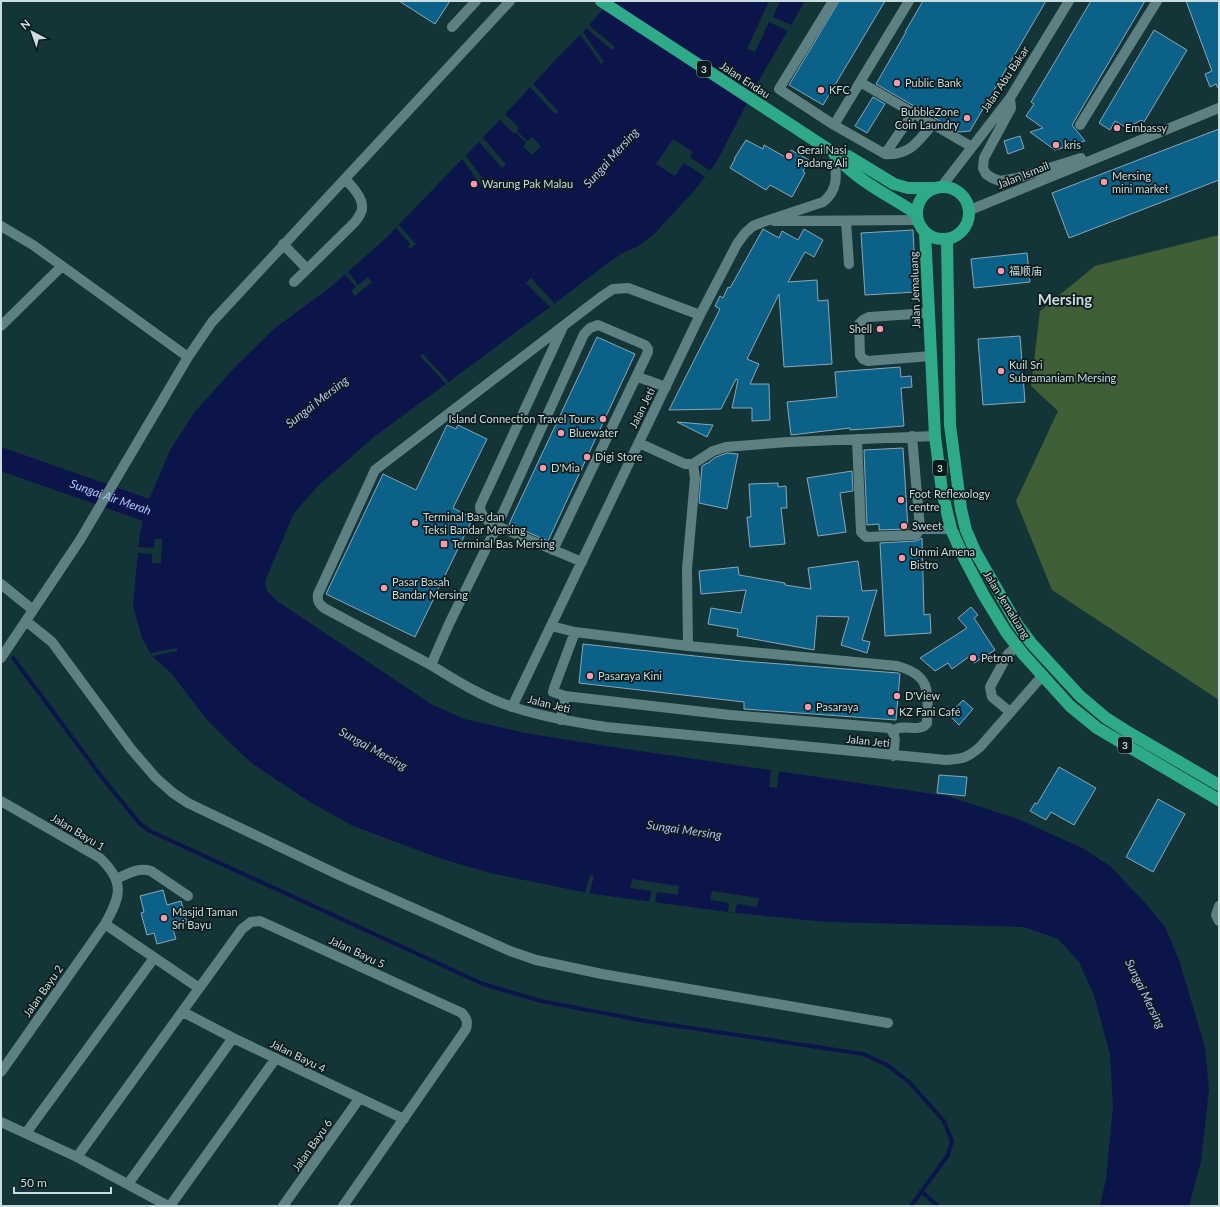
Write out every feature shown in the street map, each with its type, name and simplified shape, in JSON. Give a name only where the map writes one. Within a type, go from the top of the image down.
[{"type":"highway","name":"Jalan Endau","points":[[601,1],[834,153],[842,164],[917,217]]},
{"type":"highway","name":"Jalan Endau","points":[[834,153],[848,156],[894,184],[908,188],[937,187]]},
{"type":"highway","name":"3","points":[[937,187],[951,187],[958,190],[968,202],[970,210]]},
{"type":"highway","points":[[917,217],[918,203],[924,194],[937,187]]},
{"type":"highway","points":[[925,232],[935,238],[947,239],[953,237],[962,231],[968,221],[970,210]]},
{"type":"highway","name":"3","points":[[917,217],[925,232]]},
{"type":"highway","name":"Jalan Jemaluang","points":[[925,232],[935,436],[942,490],[951,529],[963,556],[983,594],[1006,632],[1070,706],[1097,728],[1219,800]]},
{"type":"highway","name":"Jalan Jemaluang","points":[[947,239],[950,425],[961,509],[966,530],[976,551],[1016,624],[1032,644],[1080,696],[1106,718],[1128,732],[1219,784]]},
{"type":"street","points":[[452,27],[476,1]]},
{"type":"street","points":[[1,658],[80,540],[188,357],[212,322],[510,1]]},
{"type":"street","points":[[833,1],[779,89],[834,125],[885,154],[898,154],[914,146],[933,124]]},
{"type":"street","name":"Jalan Abu Bakar","points":[[937,187],[972,147],[1010,98],[1069,1]]},
{"type":"street","points":[[1080,125],[1157,1]]},
{"type":"street","points":[[834,125],[907,2]]},
{"type":"street","points":[[860,82],[972,147]]},
{"type":"street","points":[[1010,98],[1011,108],[984,158],[983,168],[986,174],[992,178],[1000,181],[1016,178],[1095,153],[1106,154]]},
{"type":"street","name":"Jalan Ismail","points":[[970,210],[1219,108]]},
{"type":"street","points":[[885,154],[913,113]]},
{"type":"street","name":"Jalan Jeti","points":[[834,153],[837,176],[836,186],[828,198],[823,202],[753,226],[737,244],[700,315],[512,707],[561,720],[606,727],[946,760],[962,759],[980,747],[1043,675]]},
{"type":"street","points":[[294,282],[354,223],[361,213],[363,205],[352,186],[345,179]]},
{"type":"street","points":[[763,222],[846,221],[917,217]]},
{"type":"street","points":[[846,221],[849,264]]},
{"type":"street","points":[[1,226],[62,266],[188,357]]},
{"type":"street","points":[[284,244],[307,269]]},
{"type":"street","points":[[1,326],[62,266]]},
{"type":"street","points":[[512,707],[472,689],[324,608],[320,604],[318,594],[375,470],[613,289],[628,288],[700,315]]},
{"type":"street","points":[[929,313],[869,317],[859,324],[860,355],[863,359],[868,361],[930,356]]},
{"type":"street","points":[[564,325],[480,506],[480,512],[497,526],[582,562]]},
{"type":"street","points":[[431,666],[449,624],[497,526],[584,334],[590,328],[598,325],[645,345],[648,352],[638,377],[554,550]]},
{"type":"street","points":[[638,377],[666,387]]},
{"type":"street","points":[[857,439],[861,532],[866,537],[916,535],[920,529],[912,436]]},
{"type":"street","points":[[639,443],[685,464],[693,464],[713,451],[726,447],[912,436],[935,436]]},
{"type":"street","points":[[688,646],[687,569],[695,478],[693,464]]},
{"type":"street","points":[[920,529],[951,529]]},
{"type":"street","points":[[1,584],[33,610]]},
{"type":"street","points":[[26,621],[52,642],[131,749],[156,778],[173,793],[188,803],[341,876],[510,951],[536,960],[602,974],[888,1023]]},
{"type":"street","points":[[551,626],[575,632],[688,646],[897,666],[907,669],[923,681],[927,687],[927,723],[924,727],[920,728],[901,726],[893,731]]},
{"type":"street","points":[[575,632],[554,688],[553,692],[556,694],[730,715],[889,728],[895,734],[893,756]]},
{"type":"street","points":[[1010,712],[992,697],[990,687],[1008,654],[1017,646]]},
{"type":"street","points":[[561,720],[565,696]]},
{"type":"street","name":"Jalan Bayu 1","points":[[1,801],[100,858],[110,868],[116,879]]},
{"type":"street","points":[[77,1158],[199,988],[105,924],[115,906],[118,891],[116,879],[136,870],[144,869],[151,871],[188,896]]},
{"type":"street","points":[[1219,906],[1216,915],[1219,921]]},
{"type":"street","name":"Jalan Bayu 5","points":[[199,988],[242,929],[252,922],[260,921],[462,1013],[466,1018],[466,1030],[404,1119]]},
{"type":"street","name":"Jalan Bayu 2","points":[[1,1072],[105,924]]},
{"type":"street","points":[[26,1133],[154,958]]},
{"type":"street","name":"Jalan Bayu 4","points":[[183,1012],[233,1038],[404,1119]]},
{"type":"street","points":[[128,1184],[233,1038]]},
{"type":"street","points":[[1,1122],[77,1158],[169,1206],[276,1058]]},
{"type":"street","name":"Jalan Bayu 6","points":[[284,1206],[360,1099]]},
{"type":"street","points":[[343,1206],[404,1119]]},
{"type":"green space","points":[[1219,235],[1219,700],[1052,590],[1016,501],[1058,411],[1031,386],[1040,311],[1095,266]]},
{"type":"water","name":"Sungai Mersing","points":[[610,1],[805,1],[758,82],[716,163],[694,191],[653,235],[637,247],[624,252],[608,263],[374,437],[319,485],[294,513],[265,581],[267,591],[277,601],[431,704],[464,719],[525,733],[947,796],[1018,819],[1084,849],[1110,866],[1147,905],[1165,927],[1179,960],[1205,1047],[1209,1089],[1201,1161],[1189,1206],[1100,1206],[1106,1179],[1113,1107],[1110,1054],[1094,995],[1079,962],[1058,939],[1024,927],[827,922],[735,913],[593,894],[490,873],[436,857],[353,826],[310,802],[250,762],[208,721],[171,673],[152,656],[142,638],[133,605],[139,540],[145,509],[170,450],[194,413],[234,368],[275,328],[332,286],[386,238],[583,32]]},
{"type":"pier","points":[[769,1],[780,1],[773,17],[791,25],[788,31],[769,22],[755,52],[747,49]]},
{"type":"pier","points":[[589,25],[615,47],[612,50],[586,28]]},
{"type":"pier","points":[[583,32],[604,62],[601,64],[580,34]]},
{"type":"pier","points":[[533,84],[558,111],[555,114],[530,87]]},
{"type":"pier","points":[[505,114],[519,128],[517,131],[527,141],[532,137],[541,146],[532,155],[523,146],[526,143],[515,132],[514,134],[500,120]]},
{"type":"pier","points":[[483,138],[506,164],[502,168],[479,142]]},
{"type":"pier","points":[[673,139],[693,152],[690,157],[712,172],[707,178],[684,163],[675,176],[656,164]]},
{"type":"pier","points":[[466,156],[487,184],[483,188],[462,159]]},
{"type":"pier","points":[[399,225],[416,244],[410,249],[408,246],[410,244],[396,228]]},
{"type":"pier","points":[[348,272],[358,285],[368,277],[372,282],[355,296],[351,291],[356,287],[345,274]]},
{"type":"pier","points":[[531,278],[554,303],[550,307],[526,283]]},
{"type":"pier","points":[[423,354],[448,381],[446,384],[420,356]]},
{"type":"pier","points":[[155,539],[162,539],[161,563],[152,563],[152,554],[138,553],[138,547],[154,548]]},
{"type":"pier","points":[[177,648],[177,651],[152,656],[151,653]]},
{"type":"pier","points":[[771,770],[779,771],[777,788],[769,787]]},
{"type":"pier","points":[[590,875],[594,876],[589,895],[585,894]]},
{"type":"pier","points":[[632,879],[679,886],[678,895],[657,892],[655,904],[649,904],[651,891],[630,888]]},
{"type":"pier","points":[[712,891],[759,898],[757,907],[737,904],[735,913],[728,912],[729,903],[710,900]]},
{"type":"building","points":[[399,1],[450,1],[435,24]]},
{"type":"building","points":[[839,1],[885,1],[823,105],[789,85]]},
{"type":"building","points":[[923,1],[1046,1],[970,131],[959,132],[876,84]]},
{"type":"building","points":[[1091,1],[1145,1],[1072,125],[1085,141],[1055,150],[1030,132],[1043,128],[1026,116],[1034,104],[1031,102]]},
{"type":"building","points":[[1186,1],[1219,1],[1219,88],[1216,84],[1210,87],[1205,74],[1212,71]]},
{"type":"building","points":[[1154,30],[1187,50],[1144,122],[1141,120],[1127,128],[1115,121],[1110,130],[1099,123]]},
{"type":"building","points":[[873,97],[885,104],[867,133],[855,126]]},
{"type":"building","points":[[1219,129],[1219,180],[1069,238],[1052,193]]},
{"type":"building","points":[[1020,136],[1024,148],[1008,154],[1004,141]]},
{"type":"building","points":[[746,140],[763,149],[764,145],[787,158],[791,150],[809,160],[803,171],[805,173],[792,197],[770,185],[766,190],[730,168]]},
{"type":"building","points":[[763,229],[779,238],[782,231],[798,240],[804,229],[823,240],[814,257],[805,252],[788,282],[817,280],[818,301],[828,300],[832,364],[784,367],[779,294],[747,359],[759,364],[750,384],[769,384],[770,420],[752,421],[752,408],[732,408],[738,380],[736,379],[721,409],[669,410],[720,309],[715,306],[720,296],[723,298],[728,287],[730,288]]},
{"type":"building","points":[[913,230],[916,292],[865,295],[861,233]]},
{"type":"building","name":"福顺庙","points":[[1027,253],[1030,282],[974,288],[971,259]]},
{"type":"building","name":"Kuil Sri Subramaniam Mersing","points":[[1020,336],[1025,402],[983,405],[978,339]]},
{"type":"building","points":[[597,337],[635,354],[548,541],[509,524]]},
{"type":"building","points":[[900,367],[901,377],[911,376],[912,387],[901,388],[904,426],[850,430],[850,428],[791,435],[787,402],[837,397],[835,372]]},
{"type":"building","points":[[677,422],[713,425],[707,437]]},
{"type":"building","points":[[447,425],[456,429],[458,425],[487,439],[453,508],[473,518],[415,637],[326,594],[383,474],[416,490]]},
{"type":"building","points":[[903,448],[908,529],[879,530],[879,524],[867,525],[864,450]]},
{"type":"building","points":[[727,453],[738,454],[727,509],[699,503],[702,466],[709,463],[716,457]]},
{"type":"building","points":[[852,471],[853,491],[840,493],[846,532],[818,536],[807,478]]},
{"type":"building","points":[[778,483],[778,487],[786,486],[787,508],[781,508],[785,544],[750,547],[747,517],[751,517],[749,484]]},
{"type":"building","points":[[922,538],[924,615],[930,614],[931,633],[885,636],[880,543],[916,541]]},
{"type":"building","points":[[858,561],[862,591],[877,590],[862,640],[870,642],[867,653],[841,645],[849,617],[817,616],[814,650],[737,636],[738,629],[708,624],[711,608],[741,613],[746,590],[701,594],[699,571],[738,567],[739,575],[811,589],[808,568]]},
{"type":"building","points":[[971,607],[978,615],[974,618],[995,650],[974,663],[970,656],[952,669],[948,663],[935,671],[920,658],[967,628],[958,618]]},
{"type":"building","points":[[583,644],[742,661],[898,673],[900,674],[896,720],[744,709],[744,702],[579,683]]},
{"type":"building","points":[[963,700],[973,709],[959,725],[949,715]]},
{"type":"building","points":[[1059,767],[1096,788],[1074,825],[1051,812],[1046,820],[1030,811],[1035,803],[1037,804]]},
{"type":"building","points":[[939,775],[967,777],[965,796],[937,793]]},
{"type":"building","points":[[1158,799],[1185,814],[1153,872],[1126,857]]},
{"type":"building","name":"Masjid Taman Sri Bayu","points":[[163,890],[167,905],[181,901],[187,922],[172,926],[176,939],[157,944],[154,933],[147,935],[141,913],[144,912],[140,896]]},
{"type":"waterway","name":"Sungai Air Merah","points":[[1,459],[175,520]]},
{"type":"waterway","points":[[13,658],[101,776],[140,824],[150,831],[483,984],[541,1001],[645,1021],[863,1054],[887,1065],[909,1082],[944,1121],[952,1141],[948,1155],[911,1206]]},
{"type":"waterway","points":[[921,1191],[938,1206]]},
{"type":"place","name":"Public Bank","points":[[897,83]]},
{"type":"place","name":"KFC","points":[[821,90]]},
{"type":"place","name":"BubbleZone Coin Laundry","points":[[967,118]]},
{"type":"place","name":"Embassy","points":[[1117,128]]},
{"type":"place","name":"kris","points":[[1056,145]]},
{"type":"place","name":"Gerai Nasi Padang Ali","points":[[789,156]]},
{"type":"place","name":"Mersing mini market","points":[[1104,182]]},
{"type":"place","name":"Warung Pak Malau","points":[[474,184]]},
{"type":"place","name":"福顺庙","points":[[1001,271]]},
{"type":"place","name":"Shell","points":[[880,329]]},
{"type":"place","name":"Kuil Sri Subramaniam Mersing","points":[[1001,371]]},
{"type":"place","name":"Island Connection Travel Tours","points":[[603,419]]},
{"type":"place","name":"Bluewater","points":[[561,433]]},
{"type":"place","name":"Digi Store","points":[[587,457]]},
{"type":"place","name":"D'Mia","points":[[543,468]]},
{"type":"place","name":"Foot Reflexology centre","points":[[901,500]]},
{"type":"place","name":"Terminal Bas dan Teksi Bandar Mersing","points":[[415,523]]},
{"type":"place","name":"Sweet","points":[[904,526]]},
{"type":"place","name":"Terminal Bas Mersing","points":[[444,544]]},
{"type":"place","name":"Ummi Amena Bistro","points":[[902,558]]},
{"type":"place","name":"Pasar Basah Bandar Mersing","points":[[384,588]]},
{"type":"place","name":"Petron","points":[[973,658]]},
{"type":"place","name":"Pasaraya Kini","points":[[590,676]]},
{"type":"place","name":"D'View","points":[[897,696]]},
{"type":"place","name":"Pasaraya","points":[[808,707]]},
{"type":"place","name":"KZ Fani Café","points":[[891,712]]},
{"type":"place","name":"Masjid Taman Sri Bayu","points":[[164,918]]},
{"type":"district","name":"Mersing","points":[[1065,300]]}]
